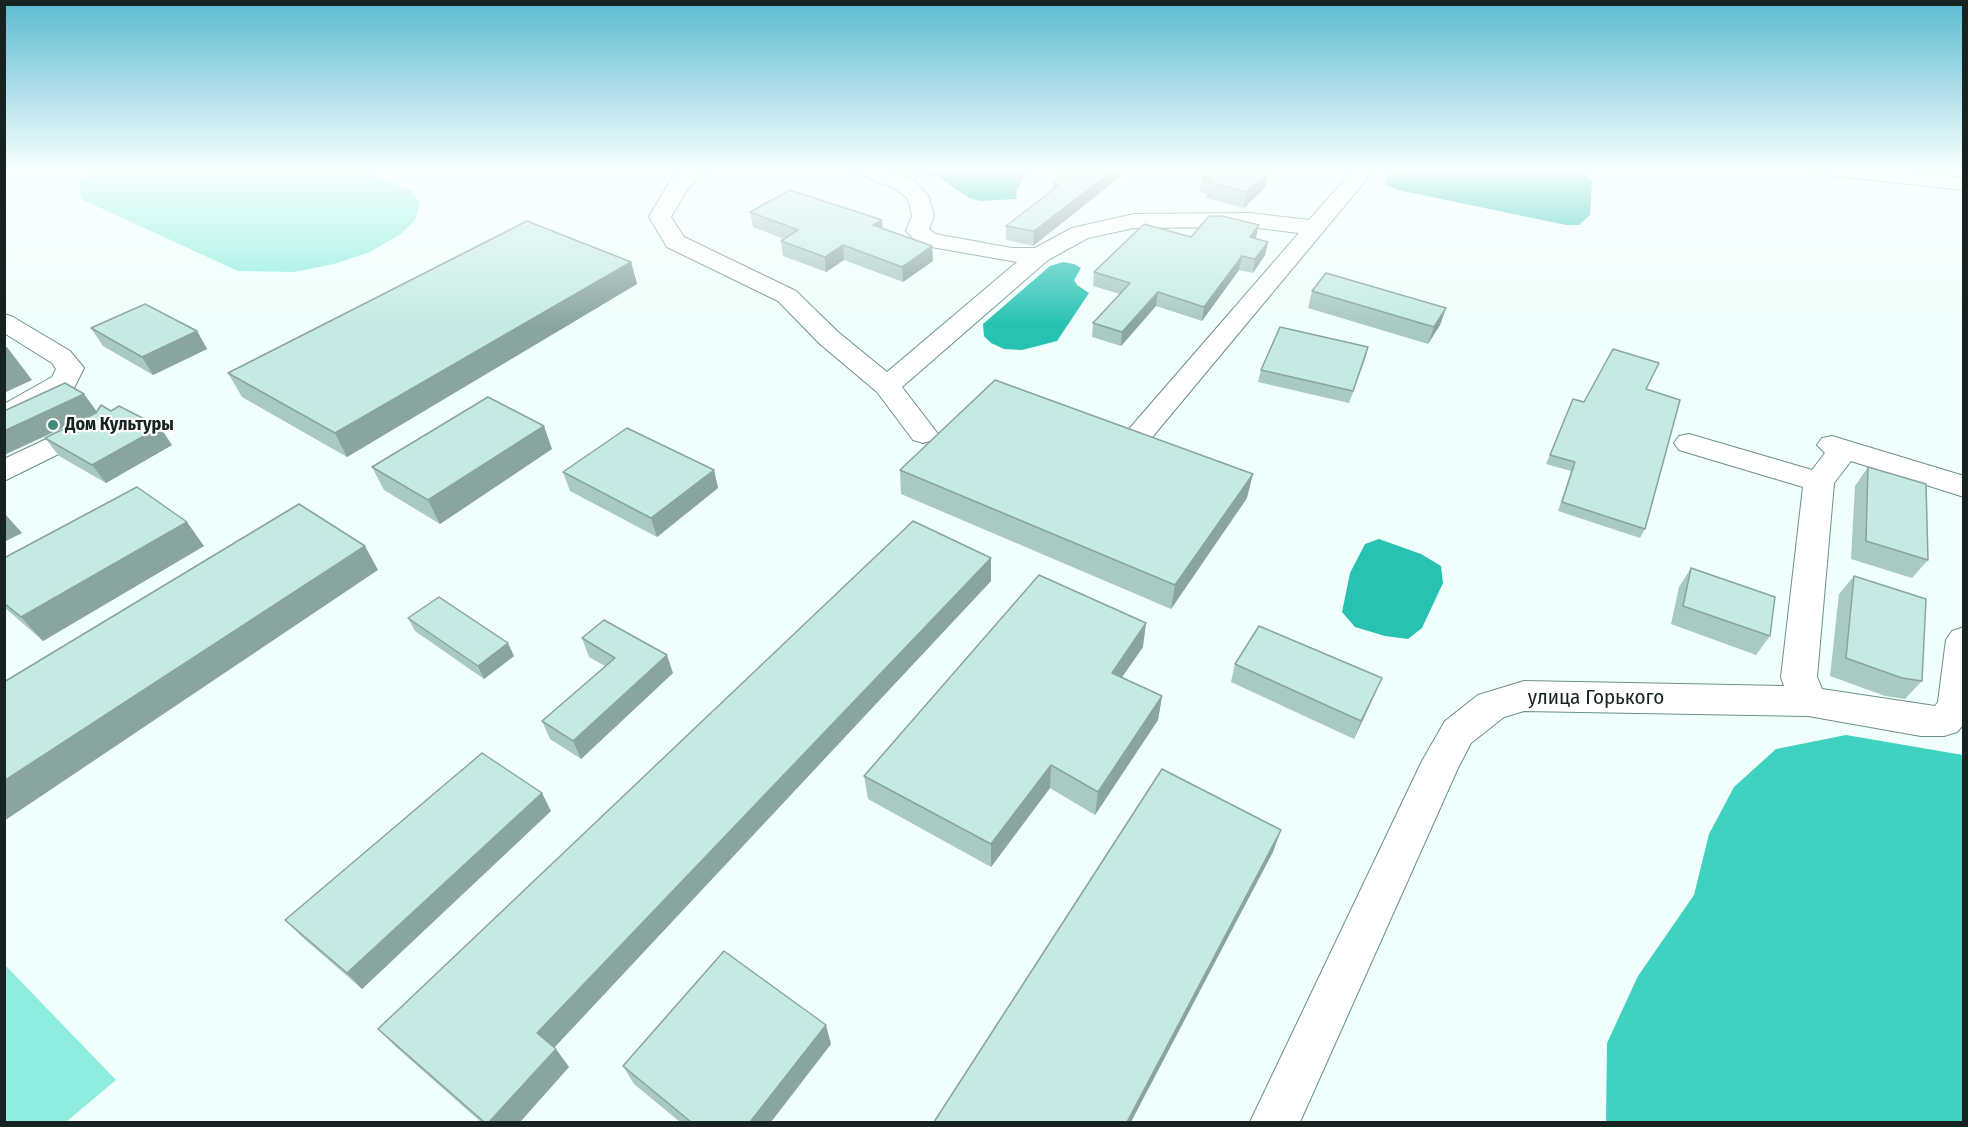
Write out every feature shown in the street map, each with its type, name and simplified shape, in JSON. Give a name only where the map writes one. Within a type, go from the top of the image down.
[{"type":"street","points":[[662,221],[675,242],[787,296],[829,338],[887,386],[923,434]]},
{"type":"street","points":[[921,221],[916,231],[928,240],[1012,255],[1040,255]]},
{"type":"street","points":[[887,386],[1040,255],[1080,233],[1134,221],[1181,221]]},
{"type":"street","points":[[1255,221],[1315,228]]},
{"type":"street","points":[[1139,435],[1321,221]]},
{"type":"street","points":[[4,416],[64,382],[70,368],[61,357],[8,327]]},
{"type":"street","points":[[4,471],[98,423]]},
{"type":"street","points":[[1689,443],[1820,482]]},
{"type":"street","points":[[1808,701],[1799,677],[1820,482],[1838,447],[1964,487]]},
{"type":"street","name":"улица Горького","points":[[1275,1122],[1441,761],[1458,732],[1491,706],[1524,696],[1808,701],[1921,722],[1944,721],[1956,707],[1964,640]]},
{"type":"shaded area","points":[[128,221],[414,221],[402,233],[370,252],[334,264],[294,272],[238,271]]},
{"type":"shaded area","points":[[1545,221],[1584,221],[1579,225]]},
{"type":"shaded area","points":[[1063,262],[1081,268],[1074,280],[1077,285],[1089,293],[1057,341],[1022,350],[1004,349],[991,343],[984,336],[983,324],[1050,266]]},
{"type":"shaded area","points":[[1379,539],[1421,554],[1441,566],[1443,583],[1422,628],[1408,639],[1385,636],[1355,627],[1342,612],[1350,573],[1365,544]]},
{"type":"shaded area","points":[[1846,735],[1963,755],[1963,1122],[1606,1122],[1607,1043],[1638,976],[1694,895],[1709,834],[1734,787],[1776,749]]},
{"type":"shaded area","points":[[5,965],[116,1080],[66,1122],[5,1122]]},
{"type":"building","points":[[527,221],[631,262],[335,433],[228,373]]},
{"type":"building","points":[[773,221],[881,221],[873,225],[932,246],[902,267],[843,245],[825,257],[781,241],[798,230]]},
{"type":"building","points":[[1013,221],[1048,221],[1034,231],[1006,226]]},
{"type":"building","points":[[1205,221],[1241,221],[1259,225],[1250,237],[1268,242],[1255,259],[1242,256],[1204,307],[1158,292],[1122,332],[1093,323],[1130,283],[1094,272],[1144,224],[1191,237]]},
{"type":"building","points":[[1326,273],[1446,308],[1434,327],[1312,291]]},
{"type":"building","points":[[145,304],[197,331],[142,357],[91,328]]},
{"type":"building","points":[[1280,327],[1368,347],[1353,391],[1261,370]]},
{"type":"building","points":[[1613,349],[1659,363],[1646,389],[1680,400],[1645,529],[1562,502],[1575,462],[1550,455],[1573,399],[1584,402]]},
{"type":"building","points":[[995,380],[1253,474],[1175,585],[900,470]]},
{"type":"building","points":[[65,383],[84,394],[4,431],[4,411]]},
{"type":"building","points":[[488,397],[544,426],[428,500],[372,467]]},
{"type":"building","points":[[101,405],[111,411],[119,406],[160,427],[92,465],[45,438],[96,413]]},
{"type":"building","points":[[627,428],[714,470],[651,518],[563,472]]},
{"type":"building","points":[[1868,467],[1926,484],[1928,560],[1866,541]]},
{"type":"building","points":[[137,487],[187,522],[21,617],[4,603],[4,558]]},
{"type":"building","points":[[299,504],[365,546],[4,781],[4,682]]},
{"type":"building","points":[[913,521],[991,558],[537,1033],[556,1049],[489,1122],[484,1122],[378,1029]]},
{"type":"building","points":[[1691,568],[1775,597],[1770,636],[1683,606]]},
{"type":"building","points":[[1039,575],[1146,623],[1112,673],[1162,696],[1098,792],[1051,765],[991,844],[864,776]]},
{"type":"building","points":[[1854,576],[1926,599],[1922,681],[1902,678],[1846,658]]},
{"type":"building","points":[[439,597],[508,643],[478,666],[408,618]]},
{"type":"building","points":[[604,620],[667,655],[573,741],[542,721],[615,658],[582,638]]},
{"type":"building","points":[[1259,626],[1382,678],[1361,721],[1235,664]]},
{"type":"building","points":[[482,753],[542,793],[347,973],[285,920]]},
{"type":"building","points":[[1162,769],[1281,830],[1127,1122],[934,1122]]},
{"type":"building","points":[[724,951],[826,1025],[750,1122],[691,1122],[623,1066]]},
{"type":"place","name":"Дом Культуры","points":[[53,425]]}]
